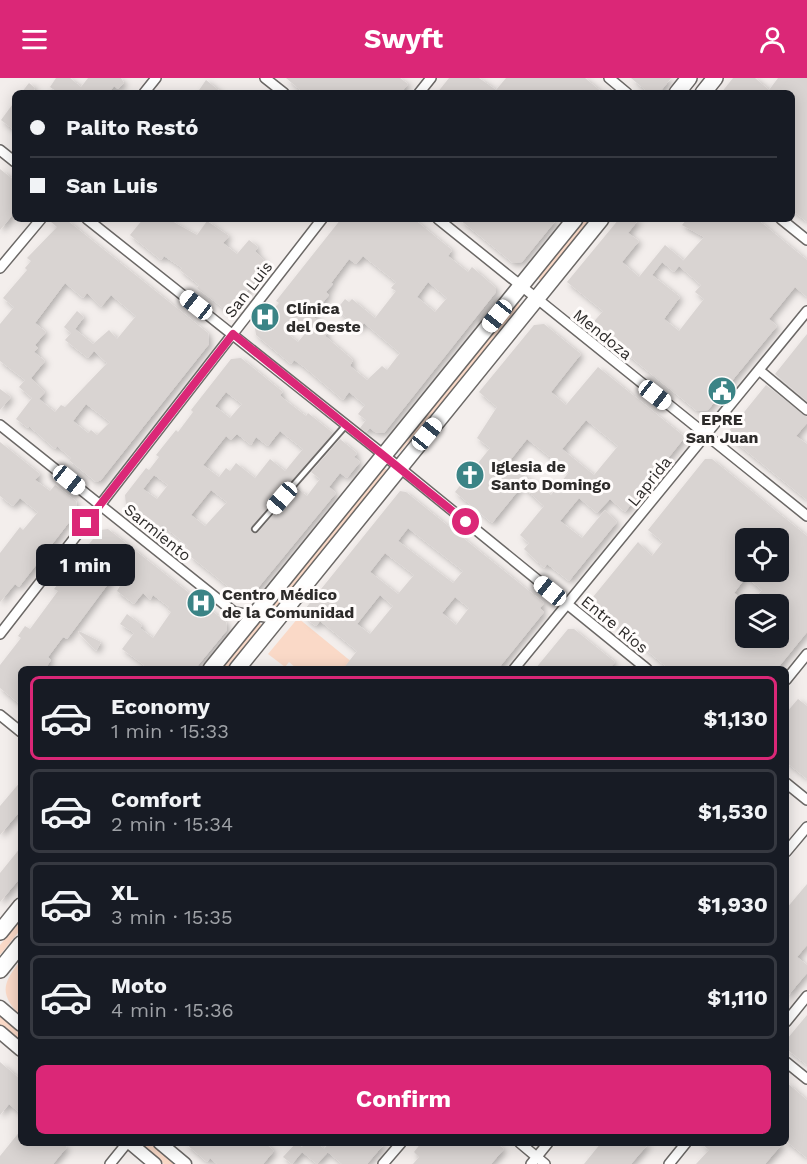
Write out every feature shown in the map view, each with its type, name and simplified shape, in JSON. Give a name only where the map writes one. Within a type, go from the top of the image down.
[{"type":"main road","points":[[679,90],[689,78]]},
{"type":"main road","points":[[705,90],[715,78]]},
{"type":"main road","points":[[213,666],[573,222]]},
{"type":"main road","points":[[239,666],[599,222]]},
{"type":"main road","points":[[0,932],[18,910]]},
{"type":"main road","points":[[0,970],[18,948]]},
{"type":"street","points":[[146,90],[156,78]]},
{"type":"street","points":[[265,78],[280,90]]},
{"type":"street","points":[[421,90],[431,78]]},
{"type":"street","points":[[609,78],[623,90]]},
{"type":"street","points":[[0,150],[12,160]]},
{"type":"street","points":[[0,268],[38,222]]},
{"type":"street","name":"Entre Ríos","points":[[91,222],[346,424],[642,666]]},
{"type":"street","name":"San Luis","points":[[0,634],[320,222]]},
{"type":"street","name":"Mendoza","points":[[442,222],[807,516]]},
{"type":"street","points":[[785,222],[807,240]]},
{"type":"street","name":"Laprida","points":[[516,666],[807,311]]},
{"type":"street","points":[[759,370],[807,410]]},
{"type":"street","name":"Sarmiento","points":[[0,425],[234,612],[277,619]]},
{"type":"street","points":[[789,676],[807,654]]},
{"type":"street","points":[[0,715],[18,730]]},
{"type":"street","points":[[789,785],[807,800]]},
{"type":"street","points":[[789,848],[807,826]]},
{"type":"street","points":[[789,1018],[807,996]]},
{"type":"street","points":[[0,1007],[18,1022]]},
{"type":"street","points":[[0,1032],[18,1047]]},
{"type":"street","points":[[789,1064],[807,1079]]},
{"type":"street","points":[[110,1164],[126,1146]]},
{"type":"street","points":[[133,1146],[155,1164]]},
{"type":"street","points":[[164,1146],[185,1164]]},
{"type":"street","points":[[383,1164],[398,1146]]},
{"type":"street","points":[[522,1146],[533,1160],[545,1164]]},
{"type":"street","points":[[533,1160],[545,1146]]},
{"type":"street","points":[[669,1164],[684,1146]]},
{"type":"lane","points":[[255,529],[346,424]]},
{"type":"shaded area","points":[[581,222],[591,222],[543,281],[537,276]]},
{"type":"shaded area","points":[[515,303],[519,303],[521,308],[400,452],[399,448]]},
{"type":"shaded area","points":[[381,469],[386,469],[387,473],[275,612],[271,611],[269,607]]},
{"type":"shaded area","points":[[298,618],[353,663],[350,666],[294,666],[289,662],[284,666],[268,654]]},
{"type":"shaded area","points":[[258,621],[264,627],[232,666],[222,666]]},
{"type":"shaded area","points":[[18,924],[18,933],[0,955],[0,945]]},
{"type":"shaded area","points":[[18,964],[18,1014],[6,995],[10,976]]},
{"type":"shaded area","points":[[0,1016],[18,1031],[18,1040],[0,1025]]},
{"type":"shaded area","points":[[154,1146],[175,1164],[164,1164],[144,1147]]},
{"type":"building","points":[[56,78],[70,78],[81,87],[88,78],[121,78],[124,83],[118,89],[114,86],[111,90],[54,90],[50,87]]},
{"type":"building","points":[[286,78],[400,78],[408,84],[403,90],[300,90]]},
{"type":"building","points":[[449,78],[479,78],[496,90],[439,90]]},
{"type":"building","points":[[506,78],[585,78],[599,90],[496,90]]},
{"type":"building","points":[[631,78],[671,78],[662,90],[645,90]]},
{"type":"building","points":[[733,78],[755,78],[769,90],[723,90]]},
{"type":"building","points":[[778,78],[807,78],[807,222],[795,212],[795,90],[769,90]]},
{"type":"building","points":[[206,80],[218,90],[199,90]]},
{"type":"building","points":[[29,83],[35,88],[34,90],[23,90]]},
{"type":"building","points":[[12,105],[12,129],[1,120]]},
{"type":"building","points":[[0,169],[12,179],[12,216],[0,230]]},
{"type":"building","points":[[51,222],[69,222],[208,333],[209,344],[101,480],[96,482],[69,460],[71,458],[57,446],[55,449],[29,426],[28,428],[16,419],[32,398],[19,387],[25,380],[0,361],[0,324],[14,307],[3,298],[27,270],[25,268],[31,261],[27,258],[57,227]],"holes":[[[65,283],[83,298],[87,293],[101,307],[111,295],[136,316],[117,339],[109,330],[93,344],[75,329],[84,317],[77,311],[64,327],[71,333],[65,340],[88,358],[94,351],[107,363],[65,407],[61,405],[55,412],[39,399],[45,392],[31,378],[45,361],[34,352],[38,348],[35,345],[46,332],[35,323]],[[86,404],[110,422],[97,435],[91,430],[88,433],[73,421]]]},
{"type":"building","points":[[141,222],[173,222],[197,235],[208,222],[229,236],[223,243],[237,254],[249,240],[258,247],[255,251],[264,260],[262,263],[265,265],[232,310],[227,311],[197,288],[199,285],[180,270],[182,268],[164,256],[161,260],[130,235]]},
{"type":"building","points":[[339,222],[418,222],[452,250],[448,256],[468,272],[472,267],[496,288],[496,292],[384,433],[375,432],[370,428],[366,432],[360,428],[366,420],[358,414],[365,405],[349,392],[343,400],[304,367],[294,360],[291,364],[256,335],[255,328],[279,303],[276,301]],"holes":[[[363,256],[396,282],[391,288],[396,291],[375,318],[352,299],[349,302],[345,299],[337,309],[358,330],[364,323],[400,353],[387,370],[382,366],[367,380],[350,366],[353,360],[325,336],[328,332],[321,327],[323,324],[312,316],[329,295],[326,292],[349,259],[356,264]],[[428,282],[447,298],[435,312],[417,297]],[[294,319],[308,330],[298,342],[284,331]]]},
{"type":"building","points":[[463,222],[555,222],[522,262],[513,263]]},
{"type":"building","points":[[617,222],[637,222],[628,233],[639,241],[622,262],[639,277],[665,245],[683,260],[682,262],[704,237],[682,225],[684,222],[761,222],[807,260],[807,297],[795,287],[769,319],[777,326],[708,410],[697,411],[591,325],[603,311],[567,282]],"holes":[[[662,262],[674,272],[679,266],[701,285],[695,292],[704,299],[679,331],[664,319],[680,297],[652,275]]]},
{"type":"building","points":[[544,324],[581,354],[551,392],[566,405],[598,367],[685,437],[625,512],[610,499],[597,513],[579,498],[560,521],[582,538],[605,510],[617,522],[569,581],[547,564],[544,568],[524,549],[529,543],[520,535],[544,506],[522,486],[492,523],[455,492],[490,448],[477,438],[497,407],[479,392],[534,325]],"holes":[[[586,420],[618,446],[594,475],[562,449]],[[527,439],[569,472],[551,495],[508,463]]]},
{"type":"building","points":[[807,334],[807,401],[775,374]]},
{"type":"building","points":[[241,358],[283,392],[280,395],[284,399],[306,416],[308,413],[333,433],[252,526],[253,533],[258,532],[297,488],[307,496],[320,479],[311,472],[340,439],[357,453],[354,457],[360,462],[347,478],[340,473],[329,487],[336,493],[253,594],[235,592],[190,556],[192,553],[186,548],[188,546],[162,525],[158,531],[126,506],[125,495],[146,468],[149,470],[159,457],[156,455],[176,430],[178,432],[193,412],[191,410],[231,359]],"holes":[[[226,392],[242,404],[230,418],[215,406]],[[280,431],[303,449],[285,471],[270,459],[255,478],[236,463],[230,471],[226,468],[219,477],[203,465],[226,436],[231,440],[237,434],[251,445],[256,437],[268,446]],[[154,475],[168,485],[157,499],[143,489]],[[211,490],[227,502],[205,526],[191,515]]]},
{"type":"building","points":[[766,385],[807,417],[807,423],[796,436],[807,444],[807,500],[729,437],[728,432]]},
{"type":"building","points":[[0,389],[11,397],[0,410]]},
{"type":"building","points":[[0,442],[40,474],[35,480],[50,491],[55,485],[76,501],[77,512],[19,587],[15,584],[0,602],[0,553],[20,527],[23,530],[38,512],[20,498],[13,506],[0,496]]},
{"type":"building","points":[[705,459],[712,459],[807,536],[807,632],[779,666],[665,666],[594,607],[593,597],[638,542],[652,556],[663,542],[648,530]],"holes":[[[735,528],[789,528],[789,582],[752,582],[762,590],[759,594],[789,594],[789,648],[735,648],[734,593],[742,582],[735,582]]]},
{"type":"building","points":[[400,491],[406,492],[544,603],[540,608],[544,612],[500,666],[345,666],[357,651],[320,621],[316,626],[305,618],[310,612],[305,609]],"holes":[[[408,528],[463,571],[453,583],[398,541]],[[385,553],[414,575],[398,594],[370,572]],[[380,595],[393,606],[370,634],[357,624]],[[455,597],[469,608],[456,625],[442,613]]]},
{"type":"building","points":[[108,529],[226,622],[227,630],[197,666],[143,666],[122,649],[134,633],[120,624],[127,614],[142,625],[140,628],[153,638],[171,612],[167,609],[169,607],[153,595],[150,600],[143,593],[134,604],[117,591],[130,569],[123,564],[67,639],[63,637],[48,657],[51,660],[47,666],[18,666],[18,703],[0,688],[0,665],[21,638],[18,636],[25,626],[30,629],[58,591],[54,589],[100,530]]},
{"type":"building","points":[[568,629],[574,629],[615,662],[612,666],[537,666]]},
{"type":"building","points":[[78,632],[101,642],[96,651]]},
{"type":"building","points":[[798,699],[807,706],[807,779],[789,764],[789,710]]},
{"type":"building","points":[[18,785],[18,814],[0,835],[0,806]]},
{"type":"building","points":[[18,851],[18,881],[0,902],[0,873]]},
{"type":"building","points":[[807,884],[807,945],[797,957],[807,965],[807,973],[789,994],[789,905]]},
{"type":"building","points":[[807,1015],[807,1065],[789,1051],[789,1037]]},
{"type":"building","points":[[0,1062],[18,1077],[18,1112],[9,1104],[0,1115]]},
{"type":"building","points":[[789,1085],[807,1100],[807,1158],[789,1143]]},
{"type":"building","points":[[18,1134],[18,1146],[67,1147],[53,1164],[0,1164],[0,1156]]},
{"type":"building","points":[[188,1146],[268,1146],[274,1151],[263,1164],[217,1164],[210,1158],[207,1162]]},
{"type":"building","points":[[293,1146],[321,1146],[328,1152],[317,1164],[302,1152],[292,1164],[283,1157]]},
{"type":"building","points":[[326,1146],[382,1146],[367,1164],[342,1164],[324,1149]]},
{"type":"building","points":[[419,1146],[500,1146],[504,1149],[491,1164],[413,1164],[419,1157],[414,1152]]},
{"type":"building","points":[[599,1146],[646,1146],[631,1164],[584,1164]]},
{"type":"building","points":[[704,1146],[780,1146],[765,1164],[696,1164],[709,1150]]},
{"type":"place","name":"Clínica del Oeste","points":[[265,317]]},
{"type":"place","name":"EPRE San Juan","points":[[722,391]]},
{"type":"place","name":"Iglesia de Santo Domingo","points":[[470,475]]},
{"type":"place","name":"Centro Médico de la Comunidad","points":[[201,603]]},
{"type":"route","points":[[86,523],[233,334],[466,522]]}]
